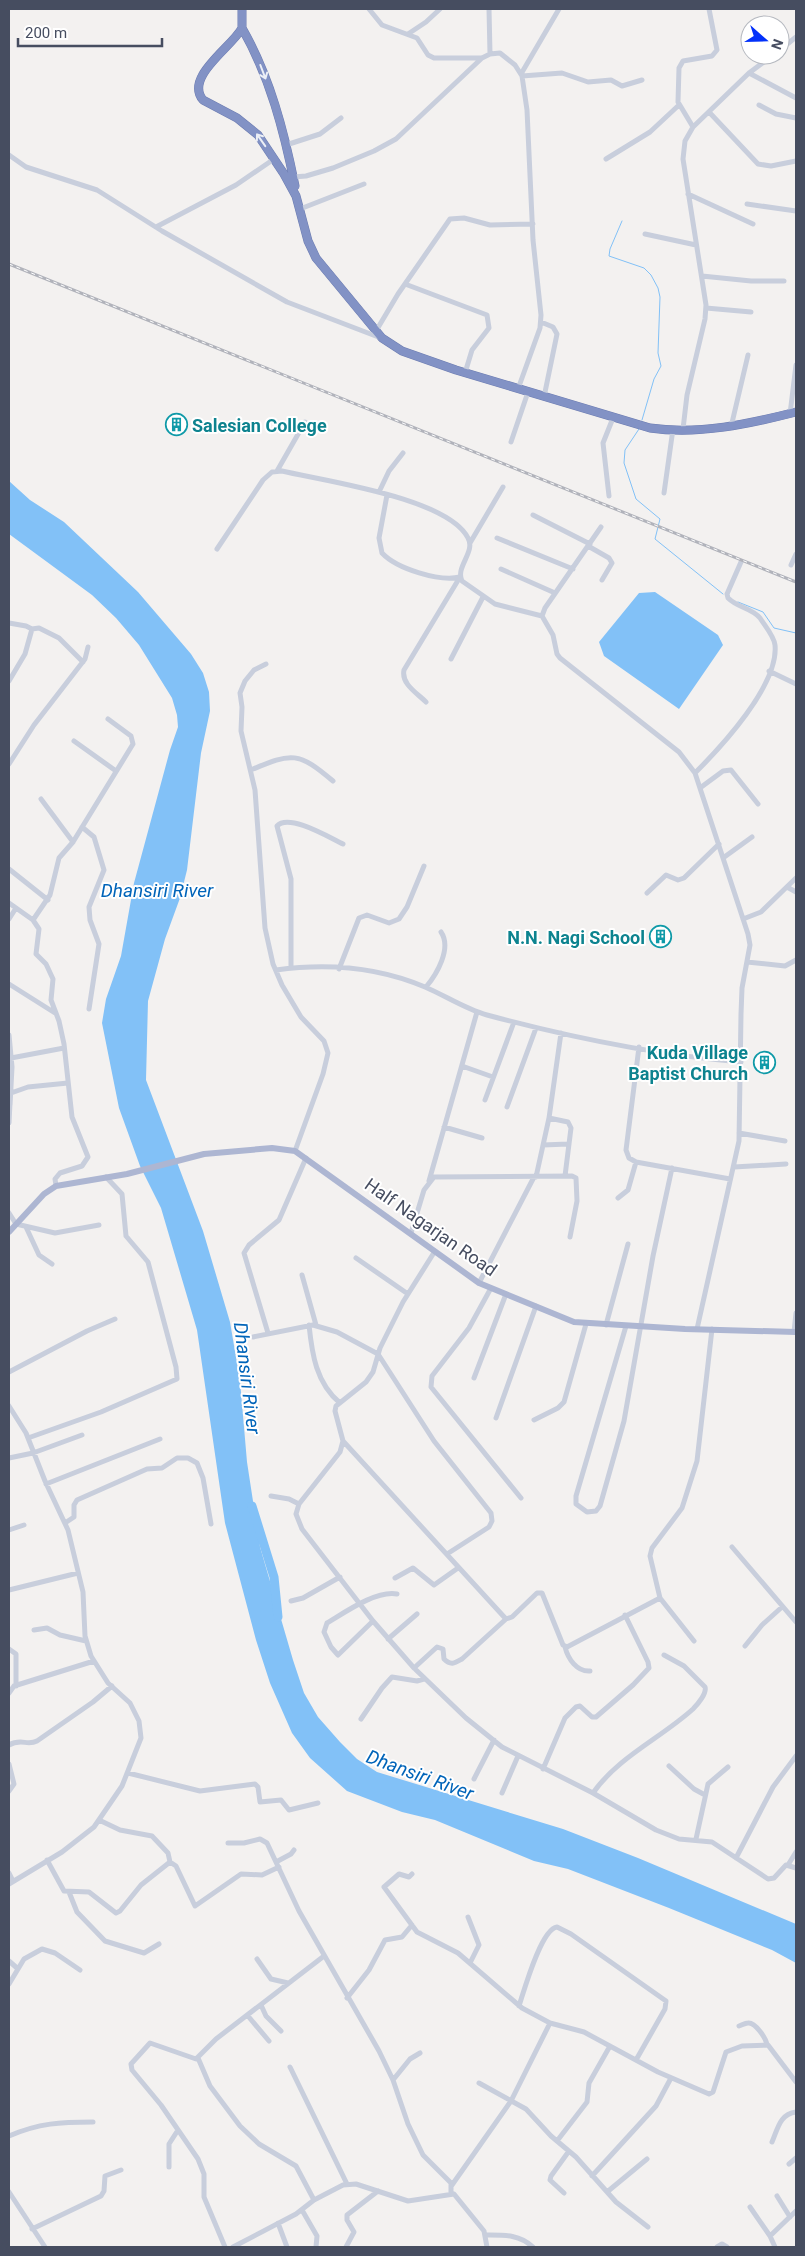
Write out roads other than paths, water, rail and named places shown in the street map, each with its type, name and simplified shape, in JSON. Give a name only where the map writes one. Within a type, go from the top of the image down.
[{"type":"highway","points":[[245,11],[242,28],[201,77],[197,89],[198,94],[202,100],[252,129],[274,159],[296,196]]},
{"type":"highway","points":[[242,28],[255,51],[273,99],[286,145],[296,196],[308,241],[316,258],[382,338],[402,351],[640,426],[673,430],[731,427],[793,413]]},
{"type":"main road","name":"Half Nagarjan Road","points":[[56,1186],[127,1174],[204,1154],[272,1148],[295,1151],[479,1283],[574,1322],[712,1330],[795,1332]]},
{"type":"main road","points":[[9,1232],[44,1194],[56,1186]]},
{"type":"street","points":[[369,9],[382,24],[417,38],[428,55],[434,58],[482,58]]},
{"type":"street","points":[[408,34],[426,22],[440,9]]},
{"type":"street","points":[[489,9],[490,54]]},
{"type":"street","points":[[521,75],[559,9]]},
{"type":"street","points":[[693,128],[679,105],[678,94],[681,63],[712,56],[717,50],[709,9]]},
{"type":"street","points":[[293,177],[306,176],[334,168],[374,151],[396,139],[482,58],[490,54],[504,54],[515,65],[521,75],[529,132],[532,224],[541,322],[518,389]]},
{"type":"street","points":[[683,429],[687,395],[706,308],[682,153],[685,141],[693,128],[749,73],[760,65]]},
{"type":"street","points":[[521,75],[562,73],[588,82],[611,80],[622,86],[642,80]]},
{"type":"street","points":[[749,73],[796,98]]},
{"type":"street","points":[[606,159],[650,132],[679,105]]},
{"type":"street","points":[[759,105],[776,114],[796,118]]},
{"type":"street","points":[[709,112],[758,164],[771,166],[796,161]]},
{"type":"street","points":[[286,145],[320,134],[341,118]]},
{"type":"street","points":[[9,155],[26,167],[96,190],[156,227],[287,302],[382,338]]},
{"type":"street","points":[[156,227],[236,185],[274,159]]},
{"type":"street","points":[[300,209],[364,184]]},
{"type":"street","points":[[688,194],[753,224]]},
{"type":"street","points":[[747,204],[796,211]]},
{"type":"street","points":[[376,331],[404,284],[450,219],[464,218],[490,224],[532,224]]},
{"type":"street","points":[[645,234],[696,245]]},
{"type":"street","points":[[702,276],[751,281],[784,281]]},
{"type":"street","points":[[404,284],[487,315],[489,328],[472,350],[465,372]]},
{"type":"street","points":[[706,308],[751,312]]},
{"type":"street","points":[[541,322],[552,327],[557,334],[544,397]]},
{"type":"street","points":[[731,427],[748,355]]},
{"type":"street","points":[[793,413],[796,365]]},
{"type":"street","points":[[511,442],[528,392]]},
{"type":"street","points":[[609,496],[602,443],[613,418]]},
{"type":"street","points":[[277,471],[305,422]]},
{"type":"street","points":[[664,493],[673,430]]},
{"type":"street","points":[[379,492],[389,471],[403,453]]},
{"type":"street","points":[[216,549],[263,480],[272,472],[277,471],[379,492],[414,502],[458,526],[467,535],[470,543]]},
{"type":"street","points":[[426,702],[407,684],[404,679],[404,670],[460,577],[470,543],[503,487]]},
{"type":"street","points":[[387,494],[379,538],[382,553],[399,564],[434,578],[451,579],[460,577]]},
{"type":"street","points":[[534,515],[609,558],[612,563],[602,580]]},
{"type":"street","points":[[542,616],[555,593],[601,527]]},
{"type":"street","points":[[497,538],[573,569]]},
{"type":"street","points":[[791,565],[796,554]]},
{"type":"street","points":[[695,773],[734,733],[755,702],[769,671],[775,648],[769,632],[756,614],[733,603],[727,594],[741,562]]},
{"type":"street","points":[[501,569],[555,593]]},
{"type":"street","points":[[460,577],[462,581],[484,597],[514,610],[542,616],[554,634],[557,654],[560,658],[679,752],[695,773],[743,919],[750,945],[742,988],[739,1133],[734,1166],[697,1329]]},
{"type":"street","points":[[451,659],[484,597]]},
{"type":"street","points":[[9,623],[26,626],[32,630],[39,628],[59,638],[83,662]]},
{"type":"street","points":[[9,681],[25,654],[32,630]]},
{"type":"street","points":[[9,764],[34,725],[83,662],[88,647]]},
{"type":"street","points":[[266,664],[254,670],[245,681],[240,693],[241,731],[255,790],[264,919],[276,970],[293,1005],[324,1041],[328,1053],[323,1074],[295,1151]]},
{"type":"street","points":[[769,671],[796,684]]},
{"type":"street","points":[[33,920],[48,900],[59,858],[73,842],[133,741],[131,736],[108,719]]},
{"type":"street","points":[[74,741],[116,771]]},
{"type":"street","points":[[251,770],[276,760],[298,757],[314,764],[333,781]]},
{"type":"street","points":[[700,788],[723,770],[731,770],[758,804]]},
{"type":"street","points":[[41,799],[73,842]]},
{"type":"street","points":[[291,968],[291,879],[277,826],[285,822],[295,823],[343,844]]},
{"type":"street","points":[[82,827],[94,837],[104,866],[104,873],[89,907],[90,920],[99,944],[89,1009]]},
{"type":"street","points":[[723,858],[752,837]]},
{"type":"street","points":[[647,893],[666,875],[678,880],[682,879],[719,844]]},
{"type":"street","points":[[339,968],[359,918],[367,915],[389,923],[399,919],[407,907],[424,866]]},
{"type":"street","points":[[9,869],[48,900]]},
{"type":"street","points":[[743,919],[761,912],[796,878]]},
{"type":"street","points":[[787,887],[796,892]]},
{"type":"street","points":[[9,903],[33,920],[39,929],[37,956],[46,964],[53,979],[50,996],[59,1021],[74,1122],[88,1157],[82,1166],[60,1173],[55,1179],[56,1186]]},
{"type":"street","points":[[9,919],[16,908]]},
{"type":"street","points":[[426,987],[436,974],[446,945],[441,932]]},
{"type":"street","points":[[747,962],[785,966],[796,960]]},
{"type":"street","points":[[276,970],[291,968],[372,970],[426,987],[477,1012],[536,1028],[639,1047],[741,1062]]},
{"type":"street","points":[[9,984],[55,1013]]},
{"type":"street","points":[[411,1233],[429,1181],[477,1012]]},
{"type":"street","points":[[485,1100],[514,1022]]},
{"type":"street","points":[[507,1107],[536,1028]]},
{"type":"street","points":[[479,1283],[535,1177],[548,1118],[561,1033]]},
{"type":"street","points":[[9,1035],[11,1058],[9,1123]]},
{"type":"street","points":[[639,1047],[626,1150],[629,1158],[636,1162],[730,1179]]},
{"type":"street","points":[[11,1058],[64,1048]]},
{"type":"street","points":[[462,1066],[493,1076]]},
{"type":"street","points":[[10,1094],[24,1087],[68,1084]]},
{"type":"street","points":[[548,1118],[568,1122],[571,1128],[565,1176]]},
{"type":"street","points":[[444,1127],[482,1138]]},
{"type":"street","points":[[739,1133],[785,1141]]},
{"type":"street","points":[[543,1145],[568,1144]]},
{"type":"street","points":[[268,1334],[244,1253],[249,1245],[278,1220],[306,1158]]},
{"type":"street","points":[[618,1198],[628,1190],[636,1162]]},
{"type":"street","points":[[734,1166],[786,1164]]},
{"type":"street","points":[[626,1326],[576,1496],[576,1504],[587,1512],[598,1509],[610,1478],[631,1386],[640,1326],[672,1168]]},
{"type":"street","points":[[429,1181],[434,1177],[565,1176],[576,1178],[578,1188],[570,1237]]},
{"type":"street","points":[[28,1438],[109,1408],[177,1379],[176,1367],[148,1262],[126,1236],[122,1194],[106,1177]]},
{"type":"street","points":[[9,1213],[16,1224],[60,1233],[99,1225]]},
{"type":"street","points":[[26,1227],[39,1255],[52,1264]]},
{"type":"street","points":[[606,1325],[628,1244]]},
{"type":"street","points":[[435,1251],[408,1294],[366,1382],[340,1403],[335,1411],[343,1441],[506,1619]]},
{"type":"street","points":[[356,1258],[408,1294]]},
{"type":"street","points":[[302,1275],[316,1325]]},
{"type":"street","points":[[491,1288],[469,1328],[432,1376],[431,1387],[521,1498]]},
{"type":"street","points":[[474,1378],[506,1294]]},
{"type":"street","points":[[496,1418],[536,1306]]},
{"type":"street","points":[[795,1332],[796,1313]]},
{"type":"street","points":[[9,1372],[87,1331],[115,1319]]},
{"type":"street","points":[[534,1420],[558,1408],[564,1402],[586,1324]]},
{"type":"street","points":[[309,1325],[315,1364],[326,1390],[340,1403]]},
{"type":"street","points":[[253,1337],[316,1325],[337,1332],[378,1354],[434,1441],[491,1513],[492,1521],[485,1530],[447,1554]]},
{"type":"street","points":[[694,1641],[660,1598],[650,1552],[679,1513],[694,1478],[712,1330]]},
{"type":"street","points":[[9,1406],[11,1414],[28,1438],[46,1484],[66,1523],[83,1592],[86,1641],[94,1661],[112,1686],[128,1700],[141,1728],[142,1738],[113,1803],[90,1831],[11,1882],[9,1873]]},
{"type":"street","points":[[9,1458],[33,1453],[82,1435]]},
{"type":"street","points":[[46,1484],[160,1439]]},
{"type":"street","points":[[343,1441],[340,1452],[299,1504],[296,1514],[299,1524],[373,1621],[424,1679],[494,1740],[518,1756],[676,1838],[712,1842],[768,1880],[774,1878],[783,1867],[788,1865],[796,1852]]},
{"type":"street","points":[[66,1523],[74,1517],[74,1505],[77,1500],[147,1469],[165,1467],[180,1458],[188,1458],[197,1463],[203,1478],[211,1524]]},
{"type":"street","points":[[271,1496],[289,1499],[299,1504]]},
{"type":"street","points":[[9,1530],[24,1525]]},
{"type":"street","points":[[732,1547],[782,1608],[796,1622]]},
{"type":"street","points":[[395,1578],[413,1568],[434,1586],[458,1568]]},
{"type":"street","points":[[9,1590],[78,1573]]},
{"type":"street","points":[[291,1600],[303,1598],[340,1577]]},
{"type":"street","points":[[373,1621],[340,1655],[336,1653],[324,1632],[325,1625],[360,1604],[387,1593],[397,1594]]},
{"type":"street","points":[[414,1668],[437,1647],[443,1649],[444,1659],[454,1664],[506,1619],[512,1617],[537,1593],[542,1593],[568,1656],[582,1671],[590,1671]]},
{"type":"street","points":[[565,1647],[660,1598]]},
{"type":"street","points":[[745,1646],[762,1625],[782,1608]]},
{"type":"street","points":[[388,1638],[417,1614]]},
{"type":"street","points":[[543,1769],[568,1714],[580,1706],[592,1717],[596,1716],[649,1668],[648,1662],[625,1615]]},
{"type":"street","points":[[34,1630],[47,1628],[60,1636],[86,1641]]},
{"type":"street","points":[[9,1649],[16,1654],[16,1686]]},
{"type":"street","points":[[592,1793],[602,1780],[693,1709],[705,1693],[705,1687],[684,1666],[664,1655]]},
{"type":"street","points":[[9,1693],[16,1686],[94,1661]]},
{"type":"street","points":[[361,1719],[382,1688],[392,1677],[417,1682],[424,1679]]},
{"type":"street","points":[[9,1746],[20,1741],[37,1742],[112,1686]]},
{"type":"street","points":[[474,1780],[494,1740]]},
{"type":"street","points":[[502,1793],[518,1756]]},
{"type":"street","points":[[736,1858],[773,1787],[796,1756]]},
{"type":"street","points":[[9,1764],[14,1780],[13,1787],[9,1791]]},
{"type":"street","points":[[669,1766],[692,1787],[706,1795]]},
{"type":"street","points":[[696,1839],[711,1779],[728,1767]]},
{"type":"street","points":[[128,1773],[200,1792],[255,1784],[258,1787],[260,1802],[281,1800],[289,1810],[318,1803]]},
{"type":"street","points":[[99,1820],[120,1830],[152,1836],[168,1853],[170,1862],[176,1866],[195,1906],[241,1874],[262,1875],[294,1850]]},
{"type":"street","points":[[228,1843],[264,1840],[278,1864],[297,1907],[347,1998],[378,2049],[393,2080],[408,2124],[423,2155],[452,2185]]},
{"type":"street","points":[[47,1860],[62,1889],[69,1892],[89,1892],[118,1912],[141,1885],[170,1862]]},
{"type":"street","points":[[788,1865],[796,1868]]},
{"type":"street","points":[[412,1874],[409,1877],[399,1874],[384,1887],[417,1932],[452,1949],[518,2006],[550,2023],[584,2032],[671,2078],[711,2094],[726,2052],[742,2046],[767,2045]]},
{"type":"street","points":[[69,1892],[78,1912],[109,1943],[144,1952],[159,1944]]},
{"type":"street","points":[[468,1917],[479,1945],[470,1963]]},
{"type":"street","points":[[347,1998],[369,1970],[384,1941],[402,1937],[412,1925]]},
{"type":"street","points":[[518,2006],[535,1958],[550,1930],[557,1927],[572,1934],[666,2001],[666,2009],[636,2060]]},
{"type":"street","points":[[9,1984],[17,1968],[27,1956],[42,1949],[55,1953],[80,1970]]},
{"type":"street","points":[[225,2247],[204,2197],[204,2174],[198,2160],[178,2130],[132,2070],[131,2064],[150,2043],[192,2059],[198,2058],[216,2039],[324,1956]]},
{"type":"street","points":[[257,1959],[271,1978],[288,1983]]},
{"type":"street","points":[[9,1961],[17,1968]]},
{"type":"street","points":[[261,2005],[266,2016],[280,2031]]},
{"type":"street","points":[[248,2016],[269,2042]]},
{"type":"street","points":[[451,2193],[452,2185],[511,2101],[550,2023]]},
{"type":"street","points":[[739,2026],[748,2023],[752,2024],[766,2038],[767,2045],[796,2082]]},
{"type":"street","points":[[556,2141],[587,2102],[589,2083],[610,2046]]},
{"type":"street","points":[[393,2080],[410,2059],[420,2053]]},
{"type":"street","points":[[198,2058],[210,2086],[240,2126],[259,2144],[292,2163],[314,2200]]},
{"type":"street","points":[[290,2067],[309,2101],[326,2143],[347,2184]]},
{"type":"street","points":[[592,2176],[656,2106],[671,2078]]},
{"type":"street","points":[[479,2083],[528,2111],[607,2192],[648,2227]]},
{"type":"street","points":[[772,2142],[783,2118],[787,2114],[796,2112]]},
{"type":"street","points":[[9,2136],[28,2128],[51,2122],[93,2122]]},
{"type":"street","points":[[169,2167],[169,2144],[178,2130]]},
{"type":"street","points":[[564,2193],[550,2180],[569,2152]]},
{"type":"street","points":[[789,2164],[796,2158]]},
{"type":"street","points":[[607,2192],[647,2159]]},
{"type":"street","points":[[32,2229],[101,2196],[104,2191],[106,2176],[121,2170]]},
{"type":"street","points":[[232,2247],[302,2210],[314,2200],[347,2184],[408,2200],[451,2193],[456,2195],[485,2235],[487,2247]]},
{"type":"street","points":[[346,2247],[354,2232],[347,2220],[347,2215],[378,2191]]},
{"type":"street","points":[[9,2192],[45,2247]]},
{"type":"street","points":[[777,2196],[790,2217]]},
{"type":"street","points":[[750,2207],[770,2236],[775,2247]]},
{"type":"street","points":[[302,2210],[317,2236],[316,2247]]},
{"type":"street","points":[[770,2236],[796,2211]]},
{"type":"street","points":[[278,2223],[288,2247]]},
{"type":"street","points":[[485,2235],[506,2234],[521,2237],[534,2247]]},
{"type":"street","points":[[716,2247],[722,2244],[727,2247]]},
{"type":"water","name":"Dhansiri River","points":[[9,481],[30,500],[64,522],[138,592],[191,654],[203,673],[209,692],[210,711],[201,753],[187,870],[148,1001],[146,1080],[203,1231],[230,1322],[240,1381],[247,1462],[260,1547],[304,1693],[318,1717],[340,1742],[357,1759],[377,1772],[563,1829],[796,1924],[796,1963],[772,1950],[568,1869],[534,1861],[435,1820],[402,1812],[347,1791],[310,1758],[292,1733],[270,1683],[256,1640],[225,1523],[197,1330],[161,1208],[140,1166],[119,1108],[102,1023],[106,999],[121,956],[134,883],[178,727],[177,715],[172,698],[139,645],[116,618],[92,595],[9,534]]},
{"type":"water","points":[[655,592],[718,635],[723,645],[679,709],[604,656],[599,642],[639,593]]},
{"type":"waterway","points":[[622,221],[609,256],[644,268],[651,275],[658,288],[660,297],[658,353],[661,366],[654,379],[642,420]]},
{"type":"waterway","points":[[639,429],[625,450],[624,463],[636,499],[660,519],[655,539],[723,594]]},
{"type":"waterway","points":[[738,602],[763,612],[774,628],[796,633]]},
{"type":"waterway","name":"Dhansiri River","points":[[252,1506],[274,1577],[278,1617]]},
{"type":"railway","points":[[9,264],[796,582]]},
{"type":"place","name":"Salesian College","points":[[176,425]]},
{"type":"place","name":"N.N. Nagi School","points":[[661,937]]},
{"type":"place","name":"Kuda Village Baptist Church","points":[[764,1062]]}]
